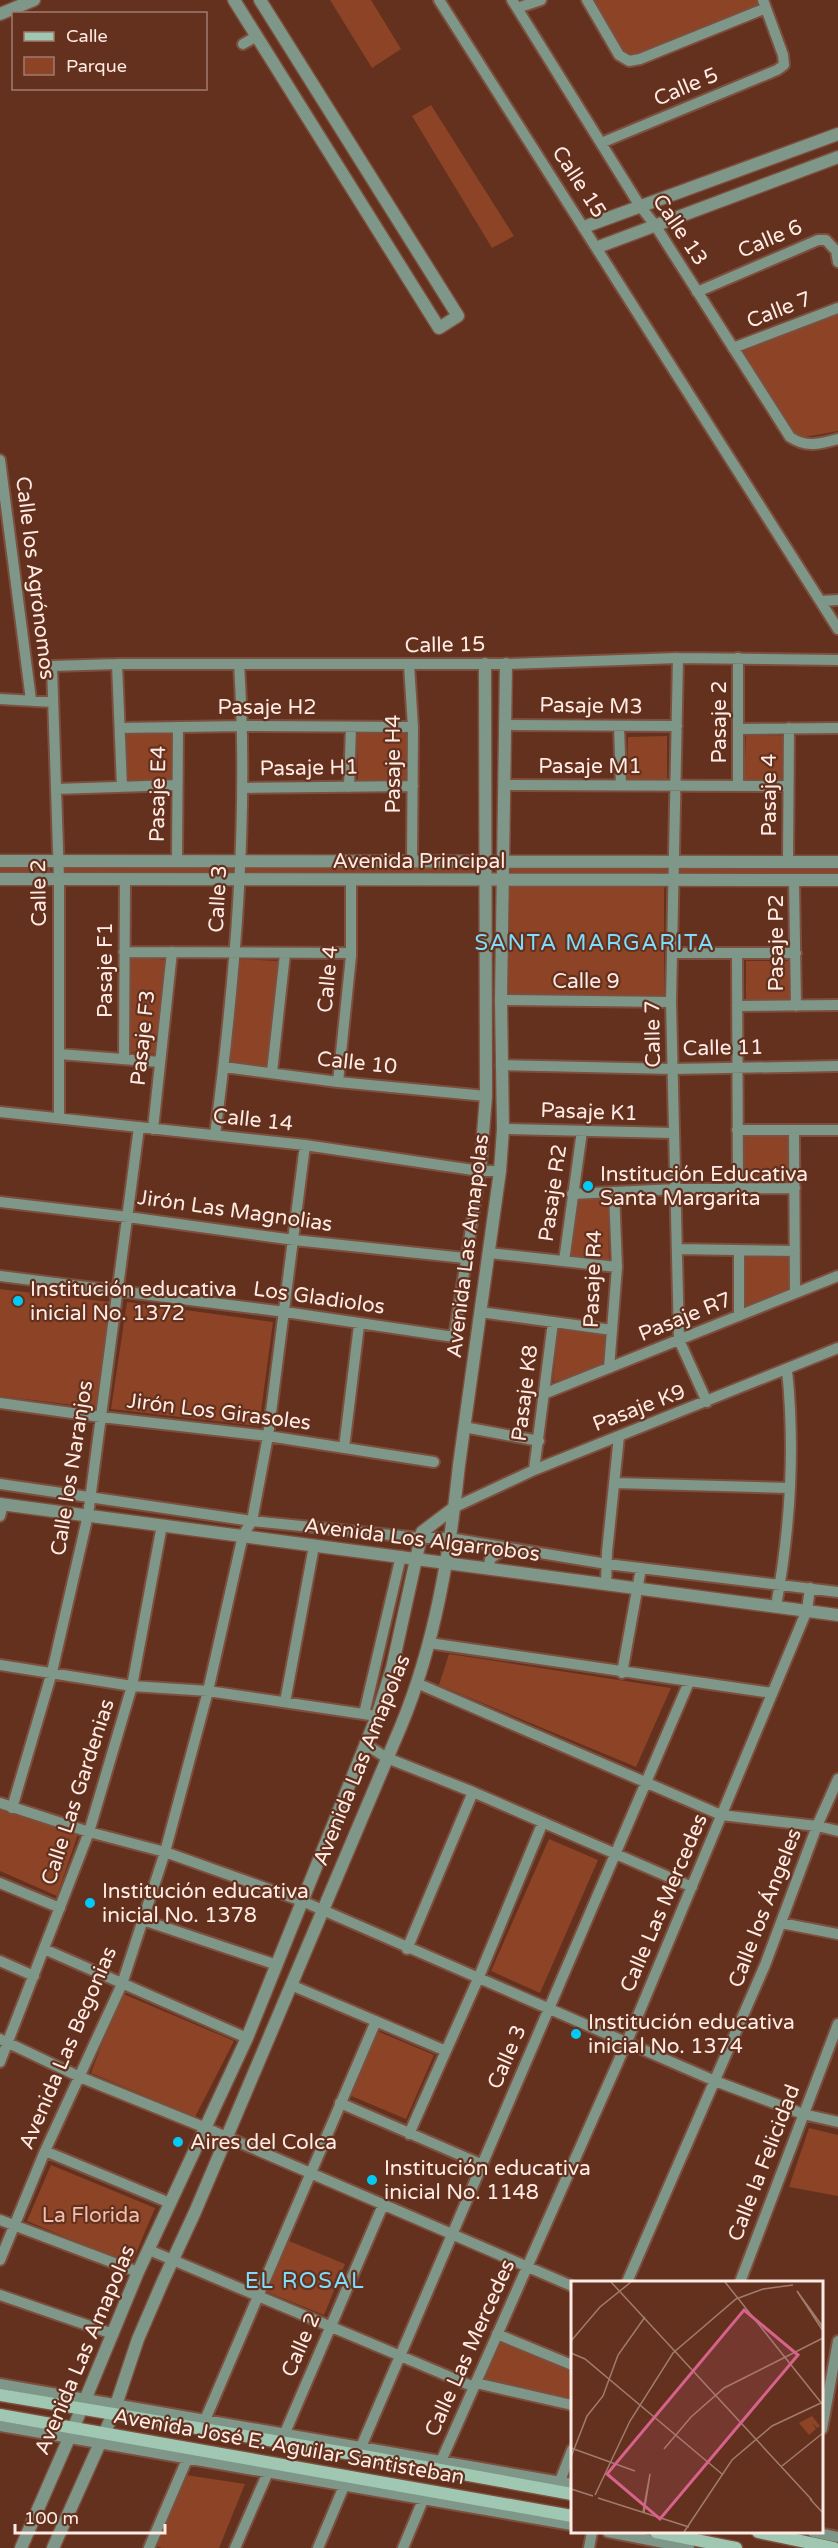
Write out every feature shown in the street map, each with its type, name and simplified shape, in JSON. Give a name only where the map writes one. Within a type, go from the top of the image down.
[{"type":"main road","name":"Avenida José E. Aguilar Santisteban","points":[[0,2395],[83,2403],[571,2494]]},
{"type":"main road","name":"Avenida José E. Aguilar Santisteban","points":[[0,2415],[102,2439],[571,2517]]},
{"type":"main road","points":[[661,2533],[736,2548]]},
{"type":"main road","points":[[763,2533],[834,2548]]},
{"type":"street","points":[[0,15],[34,0]]},
{"type":"street","points":[[234,0],[439,328],[458,316],[260,0]]},
{"type":"street","name":"Calle 15","points":[[439,0],[598,247],[838,629]]},
{"type":"street","points":[[515,4],[541,0]]},
{"type":"street","points":[[587,0],[619,55],[629,61],[640,59],[765,4]]},
{"type":"street","name":"Calle 13","points":[[515,4],[640,206],[655,225],[790,437],[805,444],[817,445],[838,439]]},
{"type":"street","name":"Calle 5","points":[[601,143],[777,70],[784,65],[783,55],[765,4]]},
{"type":"street","points":[[243,44],[257,36]]},
{"type":"street","points":[[584,227],[838,134]]},
{"type":"street","points":[[598,247],[838,157]]},
{"type":"street","name":"Calle 6","points":[[697,292],[819,240],[826,240],[836,250],[838,262]]},
{"type":"street","points":[[427,310],[447,297]]},
{"type":"street","name":"Calle 7","points":[[733,348],[838,308]]},
{"type":"street","name":"Calle los Agrónomos","points":[[0,460],[32,700]]},
{"type":"street","points":[[821,601],[838,600]]},
{"type":"street","name":"Calle 15","points":[[52,666],[506,664],[678,658],[838,660]]},
{"type":"street","name":"Calle 7","points":[[678,658],[671,1002],[679,1340],[707,1402]]},
{"type":"street","name":"Pasaje 2","points":[[738,658],[738,786]]},
{"type":"street","points":[[117,664],[122,787]]},
{"type":"street","name":"Calle 3","points":[[215,1135],[235,953],[243,726],[239,664]]},
{"type":"street","name":"Avenida Las Amapolas","points":[[480,1171],[486,1096],[484,664]]},
{"type":"street","name":"Avenida Las Amapolas","points":[[53,2548],[102,2439],[138,2339],[227,2137],[418,1684],[429,1643],[455,1507],[464,1426],[500,1172],[503,1129],[501,1000],[506,664]]},
{"type":"street","name":"Pasaje H4","points":[[409,665],[413,727],[411,862]]},
{"type":"street","name":"Calle 2","points":[[52,666],[59,879],[59,1118]]},
{"type":"street","points":[[0,699],[52,702]]},
{"type":"street","name":"Pasaje M3","points":[[505,725],[677,726]]},
{"type":"street","points":[[620,726],[621,785]]},
{"type":"street","name":"Pasaje E4","points":[[177,861],[178,727]]},
{"type":"street","points":[[349,787],[351,727]]},
{"type":"street","name":"Pasaje H2","points":[[120,728],[413,727]]},
{"type":"street","points":[[738,729],[838,728]]},
{"type":"street","name":"Pasaje 4","points":[[788,862],[789,729]]},
{"type":"street","points":[[56,789],[177,785]]},
{"type":"street","name":"Pasaje M1","points":[[504,785],[787,786]]},
{"type":"street","name":"Pasaje H1","points":[[242,788],[413,786]]},
{"type":"street","name":"Avenida Principal","points":[[0,861],[838,862]]},
{"type":"street","name":"Avenida Principal","points":[[0,879],[838,880]]},
{"type":"street","name":"Pasaje F1","points":[[124,1059],[125,880]]},
{"type":"street","name":"Calle 4","points":[[338,1082],[351,953],[351,880]]},
{"type":"street","name":"Pasaje P2","points":[[795,880],[796,1006]]},
{"type":"street","points":[[124,952],[351,953]]},
{"type":"street","name":"Pasaje F3","points":[[153,1129],[172,952]]},
{"type":"street","points":[[672,953],[796,952]]},
{"type":"street","points":[[737,953],[738,1189]]},
{"type":"street","points":[[272,1072],[285,954]]},
{"type":"street","name":"Calle 9","points":[[501,1000],[671,1002]]},
{"type":"street","points":[[737,1006],[838,1005]]},
{"type":"street","points":[[59,1054],[160,1062]]},
{"type":"street","name":"Calle 11","points":[[501,1065],[673,1068],[838,1066]]},
{"type":"street","name":"Calle 10","points":[[224,1067],[338,1082],[486,1096]]},
{"type":"street","name":"Calle 14","points":[[0,1112],[305,1145],[500,1172]]},
{"type":"street","name":"Calle los Naranjos","points":[[12,1808],[52,1672],[88,1515],[139,1127]]},
{"type":"street","name":"Pasaje K1","points":[[503,1129],[673,1133]]},
{"type":"street","points":[[737,1130],[838,1130]]},
{"type":"street","points":[[794,1130],[795,1293]]},
{"type":"street","name":"Pasaje R2","points":[[564,1261],[582,1131]]},
{"type":"street","points":[[243,1535],[252,1521],[268,1436],[305,1145]]},
{"type":"street","points":[[465,1258],[480,1171]]},
{"type":"street","points":[[572,1194],[676,1189],[795,1188]]},
{"type":"street","name":"Pasaje R4","points":[[609,1368],[617,1267],[614,1192]]},
{"type":"street","name":"Jirón Las Magnolias","points":[[0,1202],[294,1240],[465,1258]]},
{"type":"street","points":[[677,1249],[795,1251]]},
{"type":"street","points":[[739,1250],[739,1316]]},
{"type":"street","points":[[489,1253],[617,1267]]},
{"type":"street","name":"Los Gladiolos","points":[[0,1276],[285,1312],[359,1325],[453,1337],[465,1258]]},
{"type":"street","name":"Pasaje R7","points":[[546,1393],[838,1276]]},
{"type":"street","points":[[480,1312],[612,1330]]},
{"type":"street","name":"Pasaje K8","points":[[534,1470],[546,1393],[553,1322]]},
{"type":"street","points":[[344,1448],[359,1325]]},
{"type":"street","name":"Pasaje K9","points":[[455,1507],[534,1470],[838,1348]]},
{"type":"street","points":[[776,1606],[789,1488],[791,1412],[787,1370]]},
{"type":"street","name":"Jirón Los Girasoles","points":[[0,1403],[101,1418],[268,1436],[434,1462]]},
{"type":"street","points":[[464,1426],[539,1441]]},
{"type":"street","points":[[606,1584],[619,1436]]},
{"type":"street","points":[[616,1483],[789,1488]]},
{"type":"street","name":"Avenida Los Algarrobos","points":[[0,1484],[252,1521],[421,1538],[449,1538],[607,1564],[838,1592]]},
{"type":"street","name":"Avenida Las Amapolas","points":[[21,2548],[138,2272],[247,2038],[377,1716],[392,1668],[422,1532],[455,1507]]},
{"type":"street","name":"Avenida Los Algarrobos","points":[[1,1508],[88,1515],[838,1615]]},
{"type":"street","name":"Calle Las Gardenias","points":[[0,2062],[4,2041],[34,1977],[89,1832],[132,1686],[162,1525]]},
{"type":"street","name":"Avenida Las Begonias","points":[[0,2260],[45,2151],[122,1984],[165,1852],[208,1690],[243,1535]]},
{"type":"street","points":[[285,1702],[314,1546]]},
{"type":"street","points":[[489,1568],[490,1560],[506,1548]]},
{"type":"street","points":[[364,1714],[401,1556]]},
{"type":"street","points":[[622,1673],[641,1568]]},
{"type":"street","name":"Calle Las Mercedes","points":[[442,2459],[626,2044],[807,1610],[810,1588]]},
{"type":"street","points":[[429,1643],[622,1673],[772,1693]]},
{"type":"street","points":[[0,1665],[132,1686],[208,1690],[377,1716]]},
{"type":"street","name":"Calle 3","points":[[361,2447],[689,1682]]},
{"type":"street","points":[[418,1684],[721,1815],[817,1826],[838,1831]]},
{"type":"street","points":[[365,1744],[387,1758],[473,1792],[692,1887]]},
{"type":"street","name":"Calle los Ángeles","points":[[628,2281],[765,1965],[817,1826],[838,1779]]},
{"type":"street","points":[[407,1949],[473,1792]]},
{"type":"street","points":[[0,1803],[89,1832],[165,1852],[302,1902],[715,2081],[803,2114],[838,2122]]},
{"type":"street","points":[[409,2134],[478,1979],[543,1822]]},
{"type":"street","points":[[0,1883],[60,1908]]},
{"type":"street","points":[[142,1920],[277,1965]]},
{"type":"street","points":[[781,1923],[838,1934]]},
{"type":"street","points":[[44,1950],[247,2038]]},
{"type":"street","points":[[0,1961],[34,1977]]},
{"type":"street","points":[[291,1985],[446,2051]]},
{"type":"street","points":[[204,2420],[376,2021]]},
{"type":"street","name":"Calle la Felicidad","points":[[741,2281],[838,2024]]},
{"type":"street","points":[[4,2041],[80,2077],[206,2128],[571,2285]]},
{"type":"street","points":[[340,2103],[483,2165]]},
{"type":"street","points":[[45,2151],[170,2203]]},
{"type":"street","name":"Calle 2","points":[[284,2435],[382,2205]]},
{"type":"street","points":[[0,2220],[138,2272]]},
{"type":"street","points":[[149,2250],[400,2356],[475,2385],[571,2404]]},
{"type":"street","points":[[0,2295],[113,2334]]},
{"type":"street","points":[[497,2334],[571,2364]]},
{"type":"street","points":[[823,2424],[838,2341]]},
{"type":"street","name":"Avenida José E. Aguilar Santisteban","points":[[0,2384],[83,2403]]},
{"type":"street","name":"Avenida José E. Aguilar Santisteban","points":[[114,2409],[204,2420],[284,2435],[442,2459],[571,2484]]},
{"type":"street","name":"Avenida José E. Aguilar Santisteban","points":[[0,2426],[71,2433]]},
{"type":"street","name":"Avenida José E. Aguilar Santisteban","points":[[102,2439],[344,2486],[571,2525]]},
{"type":"street","points":[[560,2481],[571,2455]]},
{"type":"street","points":[[149,2548],[188,2457]]},
{"type":"street","points":[[235,2548],[268,2472]]},
{"type":"street","points":[[318,2548],[344,2486]]},
{"type":"street","points":[[403,2548],[423,2500]]},
{"type":"street","points":[[589,2548],[592,2533]]},
{"type":"street","points":[[613,2533],[689,2548]]},
{"type":"street","points":[[818,2533],[838,2537]]},
{"type":"green space","points":[[330,0],[371,0],[401,49],[372,68]]},
{"type":"green space","points":[[593,0],[758,0],[760,6],[635,55],[624,51]]},
{"type":"green space","points":[[431,105],[514,236],[492,248],[412,116]]},
{"type":"green space","points":[[838,313],[838,431],[805,437],[795,435],[741,351],[744,347]]},
{"type":"green space","points":[[175,732],[174,781],[127,783],[126,734]]},
{"type":"green space","points":[[359,733],[406,734],[407,783],[358,784],[357,735]]},
{"type":"green space","points":[[746,735],[783,736],[783,782],[744,782]]},
{"type":"green space","points":[[667,736],[667,781],[627,781],[628,737]]},
{"type":"green space","points":[[0,864],[49,866],[51,871],[49,874],[0,875]]},
{"type":"green space","points":[[65,865],[232,867],[234,871],[231,875],[65,874]]},
{"type":"green space","points":[[244,866],[477,867],[479,870],[478,874],[245,875]]},
{"type":"green space","points":[[513,866],[668,867],[670,869],[669,875],[511,876],[510,868]]},
{"type":"green space","points":[[838,866],[838,877],[679,875],[678,872],[681,867]]},
{"type":"green space","points":[[664,881],[664,996],[508,995],[510,883]]},
{"type":"green space","points":[[129,959],[166,960],[157,1054],[130,1052]]},
{"type":"green space","points":[[243,959],[278,961],[280,964],[267,1069],[229,1063],[240,961]]},
{"type":"green space","points":[[746,961],[790,961],[791,1000],[746,1000]]},
{"type":"green space","points":[[747,1136],[788,1137],[791,1141],[792,1184],[742,1181],[744,1138]]},
{"type":"green space","points":[[608,1197],[609,1261],[568,1257],[576,1198]]},
{"type":"green space","points":[[743,1255],[789,1255],[792,1291],[746,1309],[743,1307]]},
{"type":"green space","points":[[0,1289],[110,1302],[97,1408],[0,1396]]},
{"type":"green space","points":[[127,1302],[273,1322],[259,1426],[111,1409]]},
{"type":"green space","points":[[561,1327],[607,1334],[604,1367],[553,1382],[558,1329]]},
{"type":"green space","points":[[449,1654],[671,1688],[636,1767],[439,1685]]},
{"type":"green space","points":[[0,1810],[78,1834],[57,1896],[0,1871]]},
{"type":"green space","points":[[549,1839],[598,1860],[540,1993],[491,1971]]},
{"type":"green space","points":[[121,1993],[234,2041],[195,2117],[91,2073]]},
{"type":"green space","points":[[377,2031],[434,2055],[406,2119],[349,2095]]},
{"type":"green space","points":[[809,2128],[838,2135],[838,2196],[789,2187]]},
{"type":"green space","name":"La Florida","points":[[51,2165],[155,2208],[131,2265],[27,2221]]},
{"type":"green space","points":[[289,2241],[345,2264],[324,2315],[267,2292]]},
{"type":"green space","points":[[501,2336],[571,2368],[571,2401],[480,2380]]},
{"type":"green space","points":[[186,2475],[245,2484],[219,2548],[162,2548],[156,2546]]},
{"type":"place","name":"Institución Educativa Santa Margarita","points":[[588,1186]]},
{"type":"place","name":"Institución educativa inicial No. 1372","points":[[18,1301]]},
{"type":"place","name":"Institución educativa inicial No. 1378","points":[[90,1903]]},
{"type":"place","name":"Institución educativa inicial No. 1374","points":[[576,2034]]},
{"type":"place","name":"Aires del Colca","points":[[178,2142]]},
{"type":"place","name":"Institución educativa inicial No. 1148","points":[[372,2180]]},
{"type":"district","name":"SANTA MARGARITA","points":[[595,943]]},
{"type":"district","name":"EL ROSAL","points":[[305,2281]]}]
